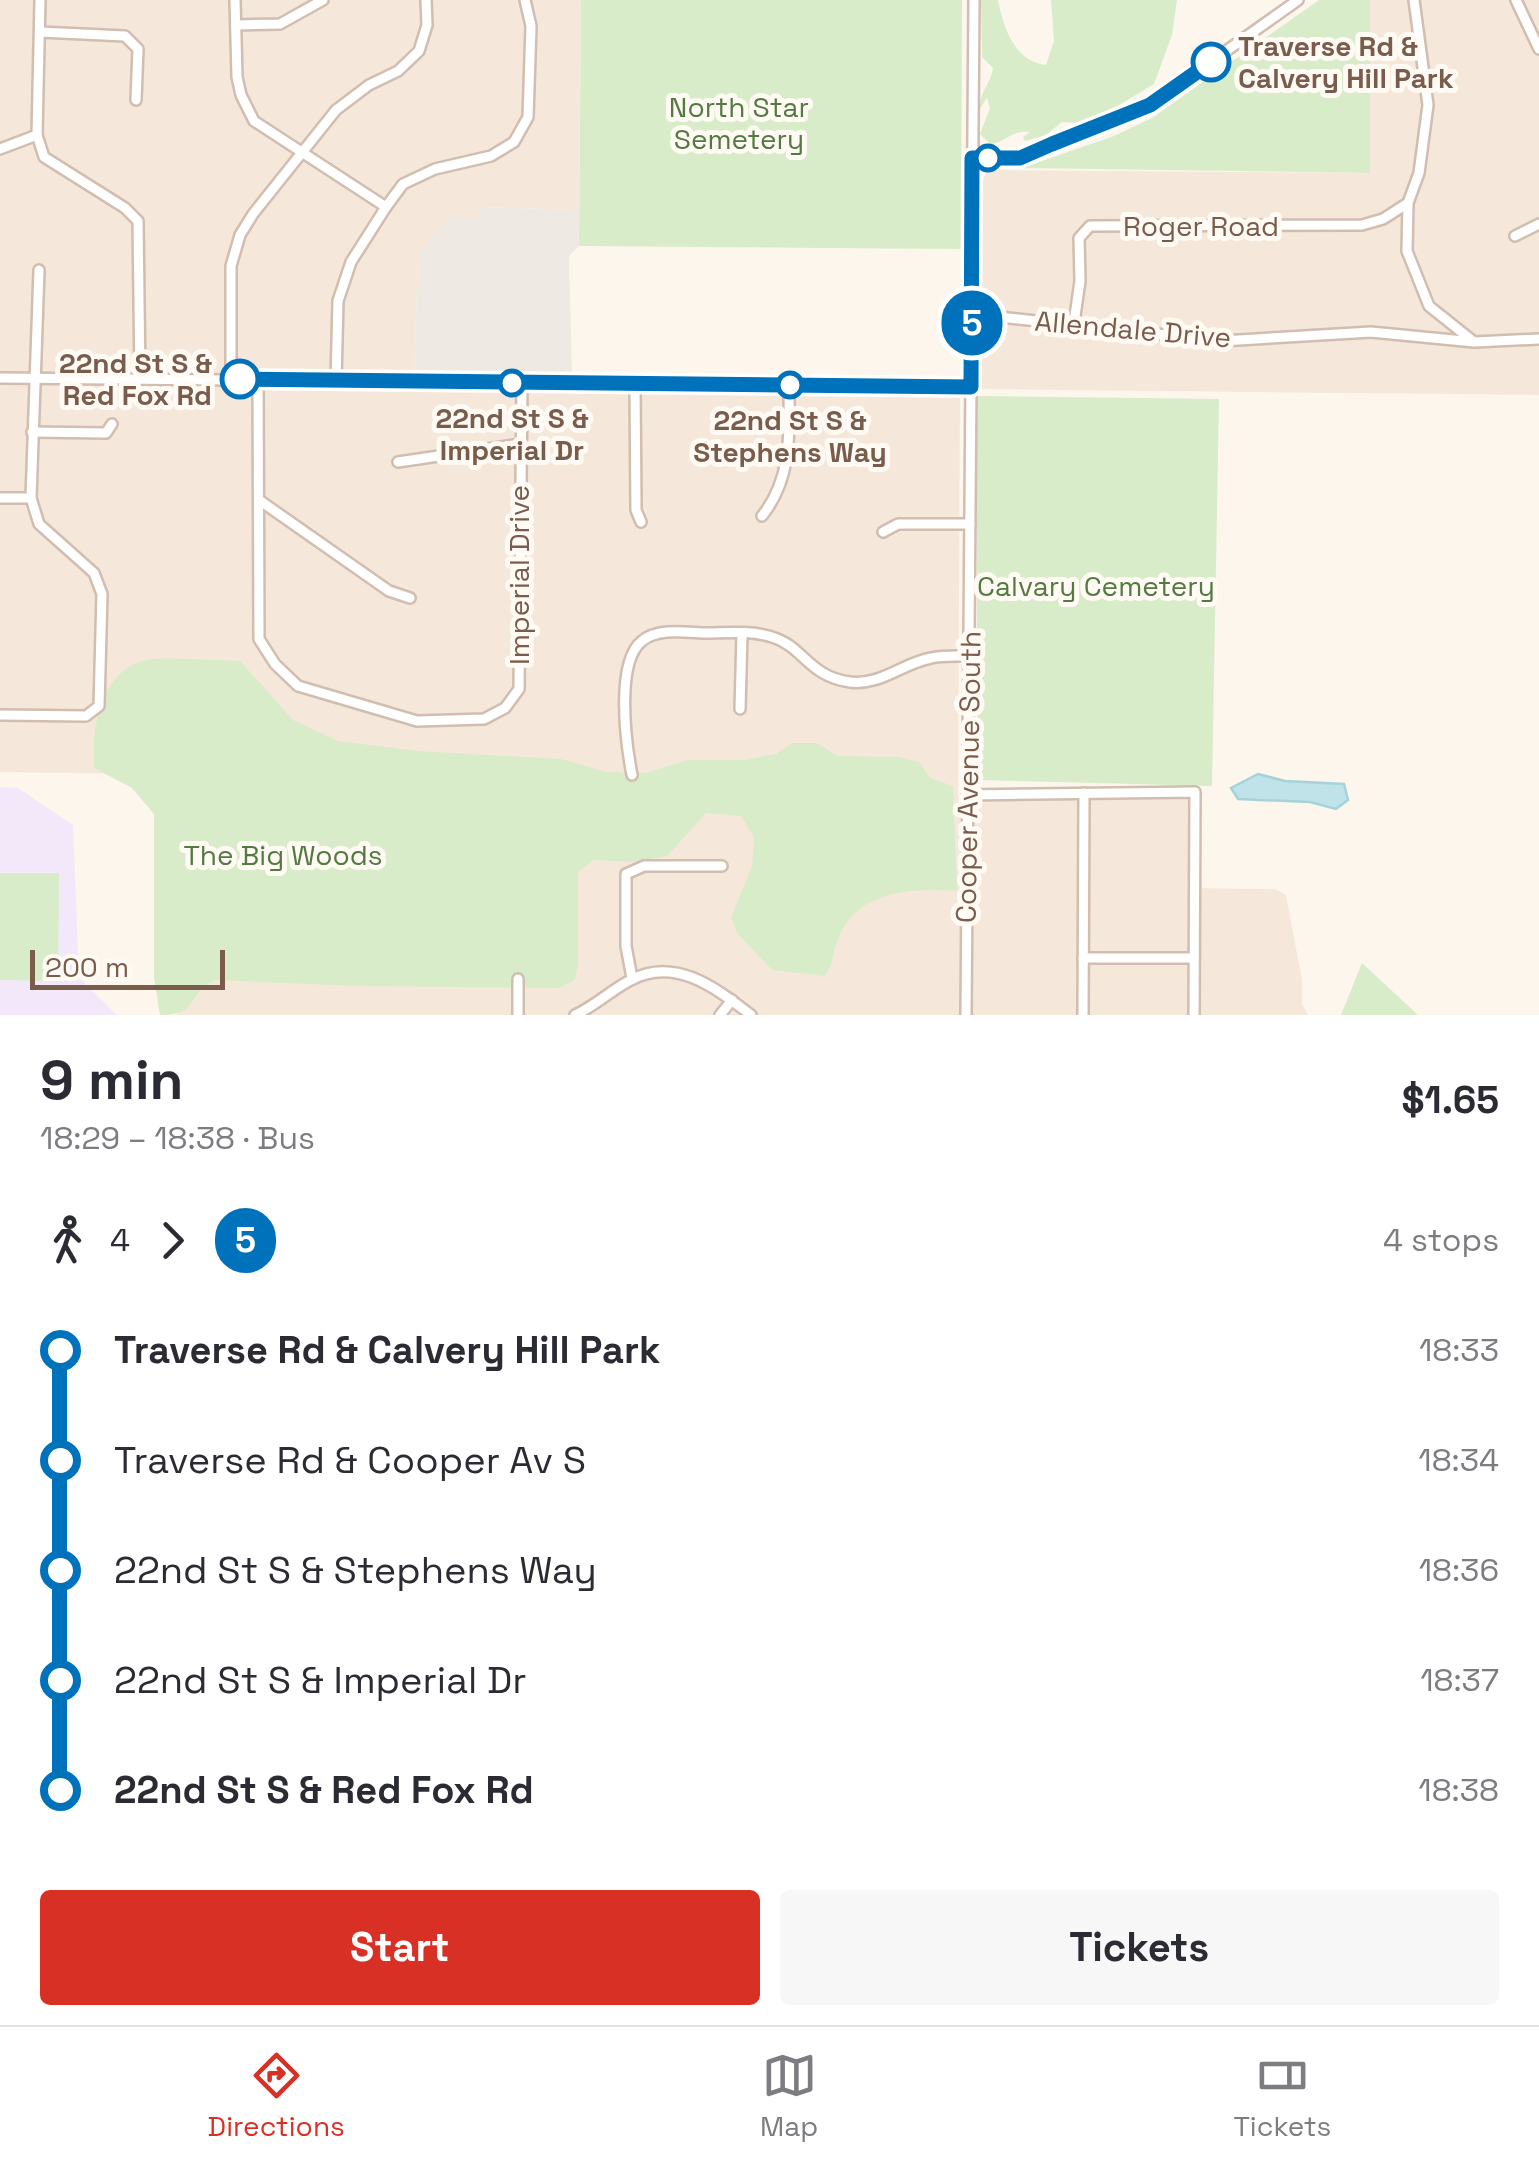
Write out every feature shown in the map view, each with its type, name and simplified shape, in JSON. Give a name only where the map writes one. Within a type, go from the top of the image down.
[{"type":"street","points":[[40,0],[37,135],[44,157],[138,221],[140,379]]},
{"type":"street","points":[[235,0],[237,78],[254,121],[386,207]]},
{"type":"street","points":[[236,26],[280,24],[324,0]]},
{"type":"street","points":[[231,378],[231,266],[240,235],[336,110],[369,84],[398,72],[410,62],[425,34],[426,0]]},
{"type":"street","points":[[336,381],[338,301],[351,262],[386,207],[404,184],[435,169],[490,156],[514,142],[528,116],[532,26],[525,0]]},
{"type":"street","name":"Cooper Avenue South","points":[[966,1015],[974,0]]},
{"type":"street","points":[[972,158],[1020,158],[1150,105],[1298,0]]},
{"type":"street","points":[[1414,0],[1428,105],[1419,173],[1408,203],[1407,251],[1429,306],[1474,342]]},
{"type":"street","points":[[1516,0],[1539,49]]},
{"type":"street","points":[[40,32],[125,36],[138,49],[136,100]]},
{"type":"street","points":[[0,149],[37,135]]},
{"type":"street","name":"Roger Road","points":[[1074,323],[1080,281],[1078,238],[1090,226],[1362,225],[1383,219],[1408,203]]},
{"type":"street","points":[[1515,236],[1539,224]]},
{"type":"street","points":[[0,715],[86,716],[99,706],[102,594],[94,573],[39,524],[32,498],[39,270]]},
{"type":"street","name":"Allendale Drive","points":[[972,314],[1222,341],[1371,332],[1474,342],[1539,339]]},
{"type":"street","points":[[0,378],[971,387]]},
{"type":"street","name":"Imperial Drive","points":[[258,380],[259,639],[298,686],[416,721],[484,719],[505,708],[519,689],[522,383]]},
{"type":"street","points":[[636,384],[636,510],[641,522]]},
{"type":"street","points":[[762,516],[776,499],[788,456],[789,385]]},
{"type":"street","points":[[32,432],[106,433],[112,424]]},
{"type":"street","points":[[398,462],[520,444]]},
{"type":"street","points":[[0,498],[32,498]]},
{"type":"street","points":[[258,500],[389,591],[410,598]]},
{"type":"street","points":[[883,532],[898,524],[970,524]]},
{"type":"street","points":[[632,775],[626,747],[626,674],[636,647],[651,636],[664,633],[773,637],[824,674],[850,682],[870,681],[931,658],[969,656]]},
{"type":"street","points":[[630,634],[636,647]]},
{"type":"street","points":[[740,709],[742,634]]},
{"type":"street","points":[[968,795],[1195,792],[1194,1015]]},
{"type":"street","points":[[1082,1015],[1084,793]]},
{"type":"street","points":[[632,978],[626,946],[626,874],[644,866],[722,866]]},
{"type":"street","points":[[1084,958],[1194,958]]},
{"type":"street","points":[[576,1015],[632,978],[678,974],[710,984],[751,1015]]},
{"type":"street","points":[[518,979],[518,1015]]},
{"type":"street","points":[[720,1015],[732,1000]]},
{"type":"shaded area","points":[[0,0],[581,0],[579,210],[480,207],[479,218],[418,259],[414,377],[0,372]]},
{"type":"shaded area","points":[[1370,0],[1539,0],[1539,395],[976,389],[982,183],[987,170],[1369,173]]},
{"type":"shaded area","points":[[479,207],[579,210],[579,246],[569,256],[572,377],[414,377],[418,259],[431,236],[455,216],[479,218]]},
{"type":"shaded area","points":[[0,383],[908,391],[960,396],[958,796],[1187,799],[1191,808],[1189,888],[1275,889],[1286,895],[1302,980],[1302,1004],[1308,1015],[176,1015],[206,978],[332,967],[130,774],[0,772]]},
{"type":"shaded area","points":[[0,787],[18,788],[73,825],[79,978],[117,1015],[0,1015]]},
{"type":"green space","name":"North Star Semetery","points":[[581,0],[962,0],[961,249],[579,246]]},
{"type":"green space","points":[[981,0],[998,0],[1007,31],[1018,50],[1046,65],[1054,41],[1051,0],[1177,0],[1172,35],[1154,84],[1096,119],[1062,122],[1046,135],[1025,141],[1023,137],[1030,132],[990,144],[980,134],[990,108],[987,98],[980,108],[980,102],[993,68],[982,57]]},
{"type":"green space","points":[[1319,0],[1370,0],[1370,173],[1022,168],[1114,136],[1152,118]]},
{"type":"green space","name":"Calvary Cemetery","points":[[977,396],[1219,399],[1212,786],[977,780]]},
{"type":"green space","name":"The Big Woods","points":[[142,661],[240,661],[293,720],[338,741],[417,751],[561,759],[607,772],[645,773],[688,760],[745,760],[776,754],[792,743],[816,743],[838,756],[899,757],[919,762],[930,778],[953,786],[957,891],[905,892],[872,901],[858,910],[838,939],[825,976],[772,970],[737,933],[731,917],[752,866],[754,837],[741,816],[706,813],[667,856],[633,862],[593,860],[578,872],[578,963],[575,980],[559,988],[215,980],[182,1012],[160,1015],[154,978],[154,814],[132,788],[94,768],[97,721],[116,678]]},
{"type":"green space","points":[[0,873],[59,873],[58,981],[0,980]]},
{"type":"green space","points":[[1362,963],[1418,1015],[1341,1015]]},
{"type":"water","points":[[1258,774],[1285,781],[1344,784],[1348,800],[1336,809],[1310,802],[1238,799],[1231,788]]},
{"type":"bus line","name":"5","points":[[240,379],[971,387],[972,158],[1020,158],[1150,105],[1211,62]]},
{"type":"place","name":"Traverse Rd & Calvery Hill Park","points":[[1211,62]]},
{"type":"place","name":"22nd St S & Red Fox Rd","points":[[240,379]]},
{"type":"place","name":"22nd St S & Imperial Dr","points":[[512,383]]},
{"type":"place","name":"22nd St S & Stephens Way","points":[[790,385]]}]
